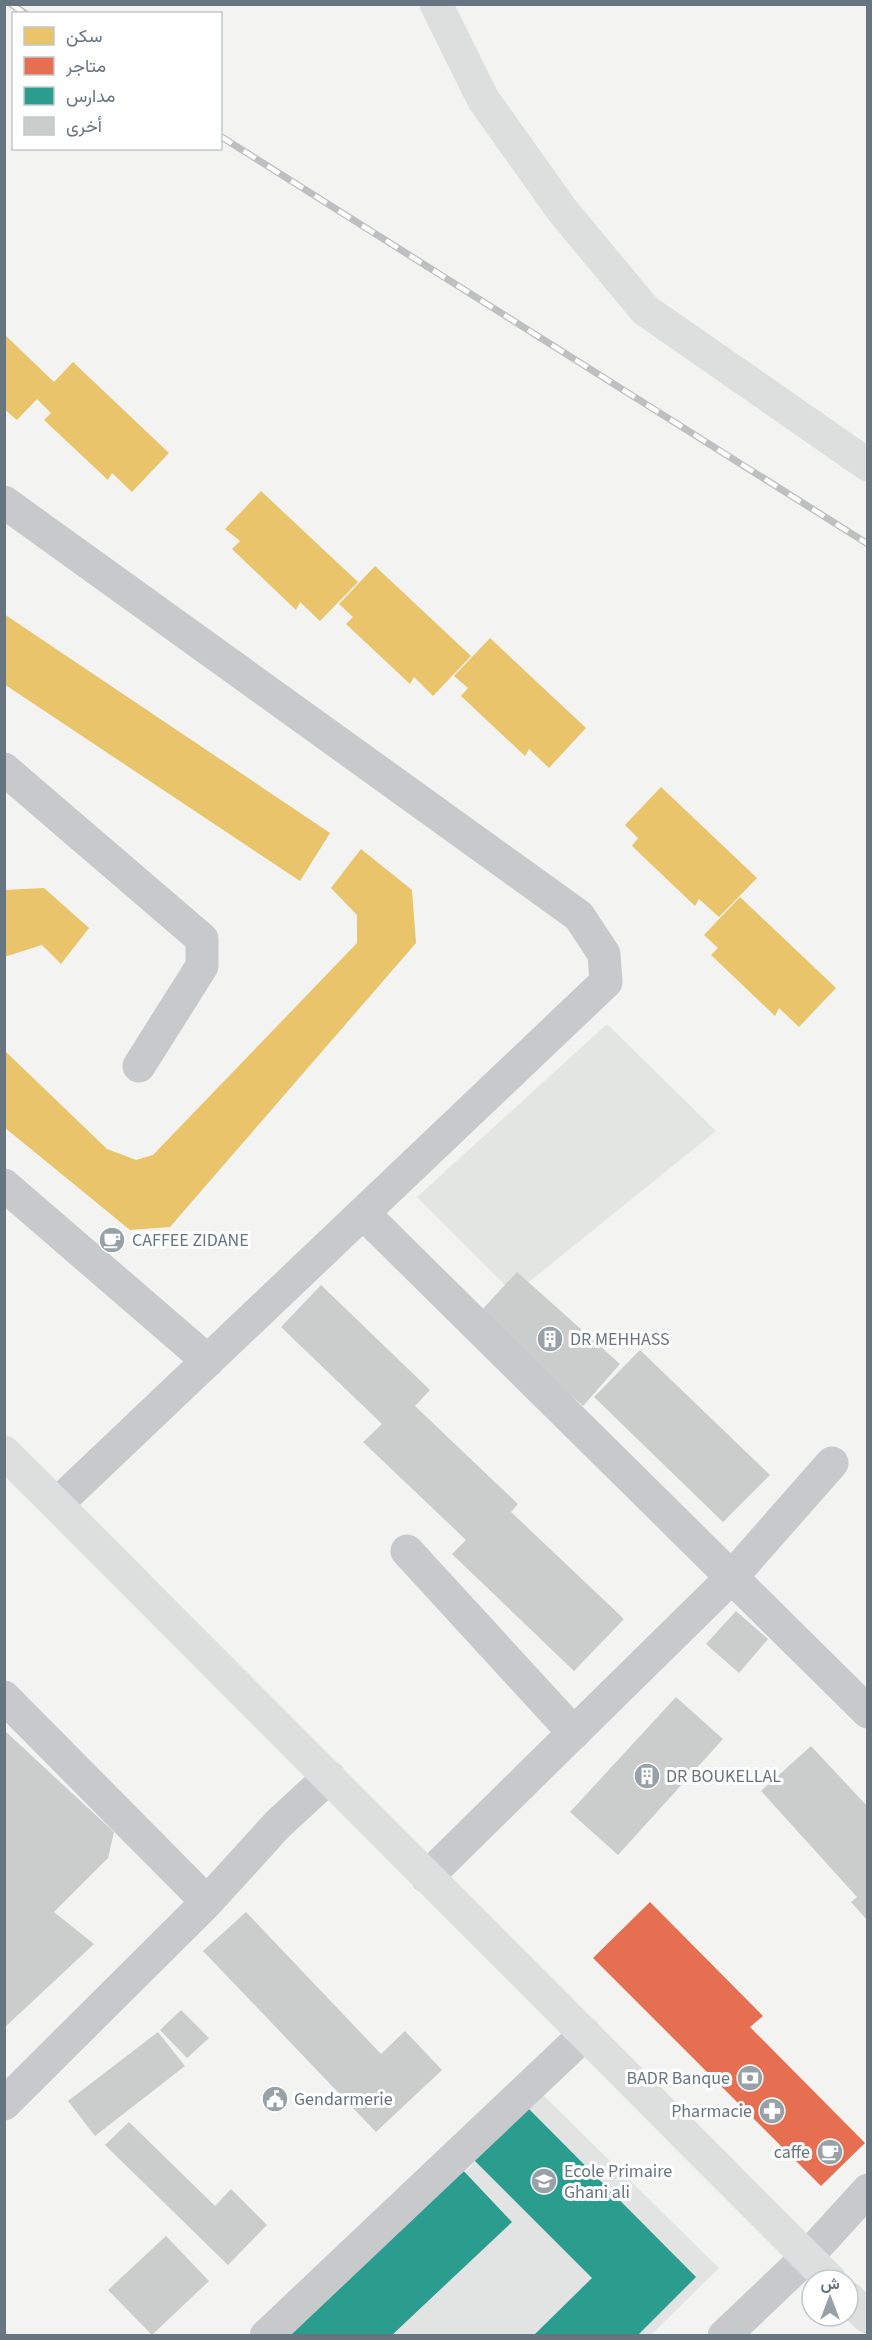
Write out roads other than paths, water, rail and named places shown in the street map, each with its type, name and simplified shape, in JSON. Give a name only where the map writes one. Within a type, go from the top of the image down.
[{"type":"main road","points":[[436,4],[483,99],[562,210],[645,310],[867,465]]},
{"type":"main road","points":[[4,1452],[818,2268]]},
{"type":"street","points":[[4,502],[579,916],[604,954],[606,982],[57,1504]]},
{"type":"street","points":[[8,778],[202,939],[202,966],[139,1066]]},
{"type":"street","points":[[4,1185],[208,1361]]},
{"type":"street","points":[[364,1214],[867,1713]]},
{"type":"street","points":[[427,1877],[730,1579],[832,1463]]},
{"type":"street","points":[[407,1551],[574,1733]]},
{"type":"street","points":[[4,1697],[207,1902]]},
{"type":"street","points":[[4,2104],[207,1902],[278,1824],[329,1778]]},
{"type":"street","points":[[266,2336],[585,2034]]},
{"type":"street","points":[[724,2336],[807,2257],[867,2190]]},
{"type":"railway","points":[[11,4],[23,12]]},
{"type":"railway","points":[[222,137],[868,544]]},
{"type":"place","name":"CAFFEE ZIDANE","points":[[112,1240]]},
{"type":"place","name":"DR MEHHASS","points":[[550,1339]]},
{"type":"place","name":"DR BOUKELLAL","points":[[647,1776]]},
{"type":"place","name":"BADR Banque","points":[[750,2078]]},
{"type":"place","name":"Gendarmerie","points":[[275,2099]]},
{"type":"place","name":"Pharmacie","points":[[772,2111]]},
{"type":"place","name":"caffe","points":[[830,2152]]},
{"type":"place","name":"Ecole Primaire Ghani ali","points":[[544,2181]]}]
